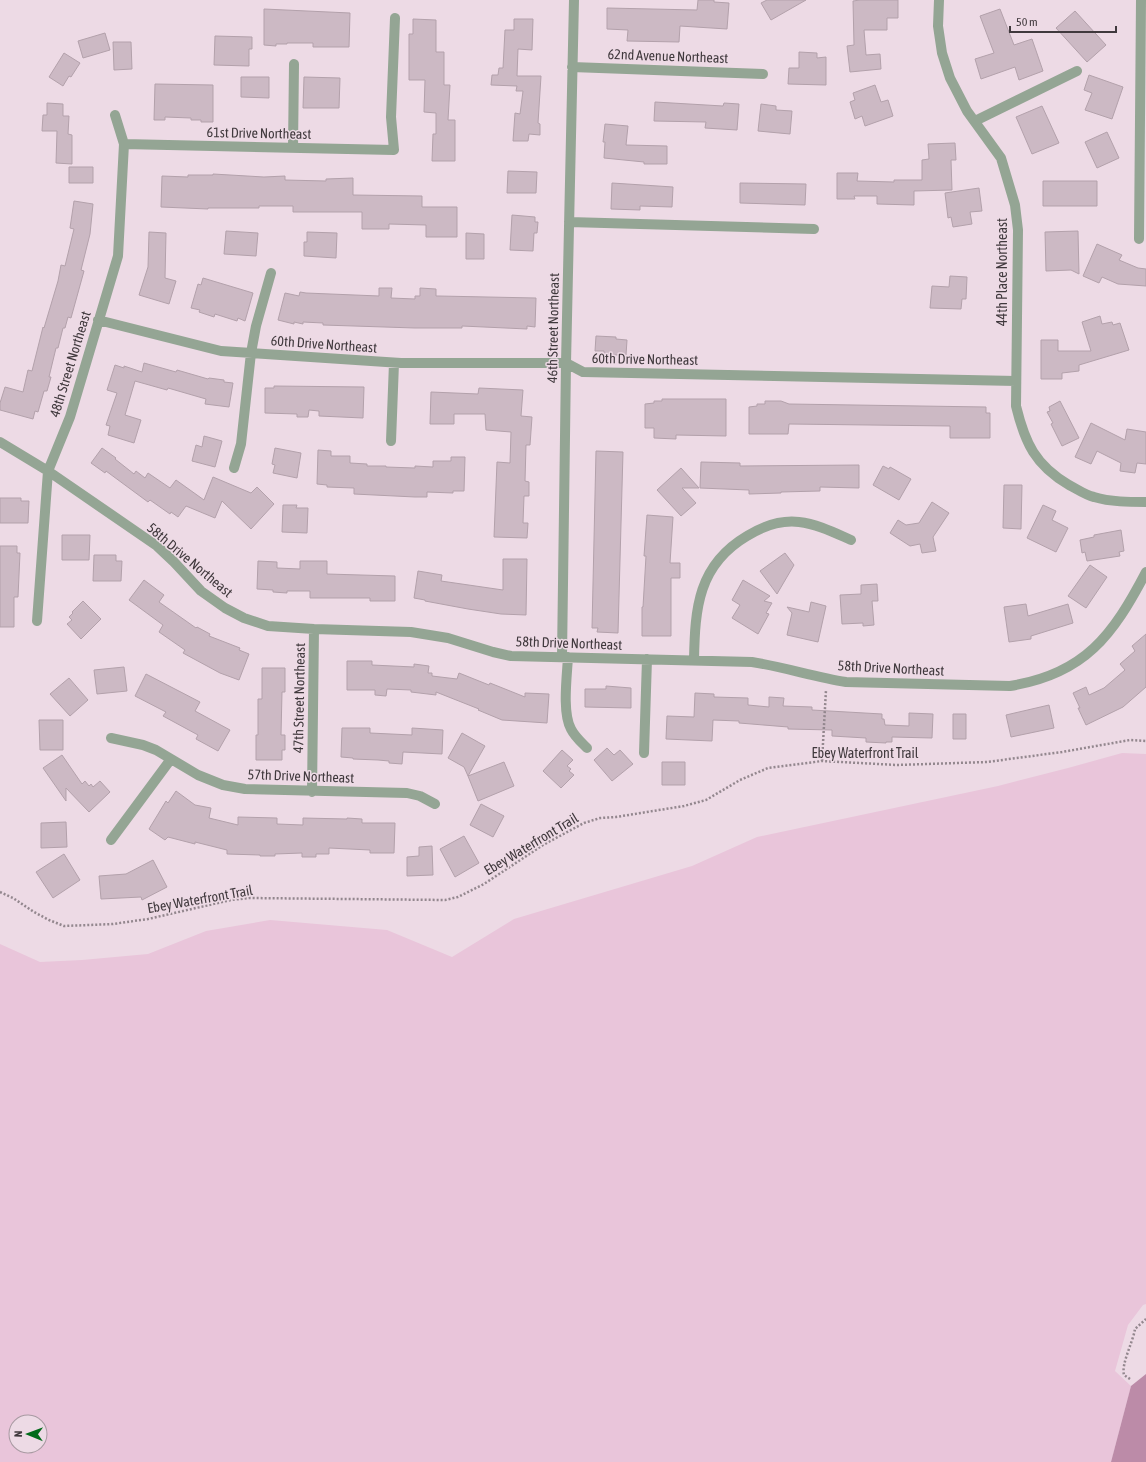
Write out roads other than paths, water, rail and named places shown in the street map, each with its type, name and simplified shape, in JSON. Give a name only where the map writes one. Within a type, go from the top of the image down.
[{"type":"street","name":"46th Street Northeast","points":[[574,0],[566,364],[565,657],[566,712],[568,721],[575,737],[587,748]]},
{"type":"street","name":"44th Place Northeast","points":[[939,0],[938,26],[942,53],[950,78],[967,111],[1000,158],[1016,205],[1018,230],[1016,406],[1022,429],[1038,461],[1055,477],[1093,497],[1116,501],[1146,502]]},
{"type":"street","points":[[1139,239],[1139,92],[1141,0]]},
{"type":"street","name":"61st Drive Northeast","points":[[124,144],[394,150],[391,117],[395,18]]},
{"type":"street","points":[[293,148],[294,64]]},
{"type":"street","name":"62nd Avenue Northeast","points":[[572,66],[763,74]]},
{"type":"street","points":[[975,122],[1077,71]]},
{"type":"street","name":"48th Street Northeast","points":[[37,621],[48,471],[70,417],[118,256],[124,144],[115,115]]},
{"type":"street","points":[[569,222],[814,229]]},
{"type":"street","name":"60th Drive Northeast","points":[[234,468],[242,444],[251,353],[256,326],[272,273]]},
{"type":"street","name":"60th Drive Northeast","points":[[98,320],[221,352],[394,363],[566,364],[584,372],[1016,381]]},
{"type":"street","points":[[391,441],[394,363]]},
{"type":"street","name":"58th Drive Northeast","points":[[0,442],[48,471],[157,546],[201,590],[225,608],[244,618],[268,626],[411,632],[448,638],[511,656],[694,660],[776,666],[846,682],[1010,686],[1032,683],[1051,676],[1075,663],[1100,644],[1115,625],[1132,599],[1146,572]]},
{"type":"street","points":[[694,660],[695,629],[698,604],[705,581],[721,556],[736,542],[759,529],[782,522],[800,522],[827,529],[851,540]]},
{"type":"street","name":"47th Street Northeast","points":[[312,792],[314,629]]},
{"type":"street","points":[[644,753],[647,659]]},
{"type":"street","name":"57th Drive Northeast","points":[[111,738],[143,745],[156,750],[198,776],[223,785],[245,789],[312,792],[407,793],[420,796],[435,804]]},
{"type":"street","points":[[111,840],[171,759]]}]
